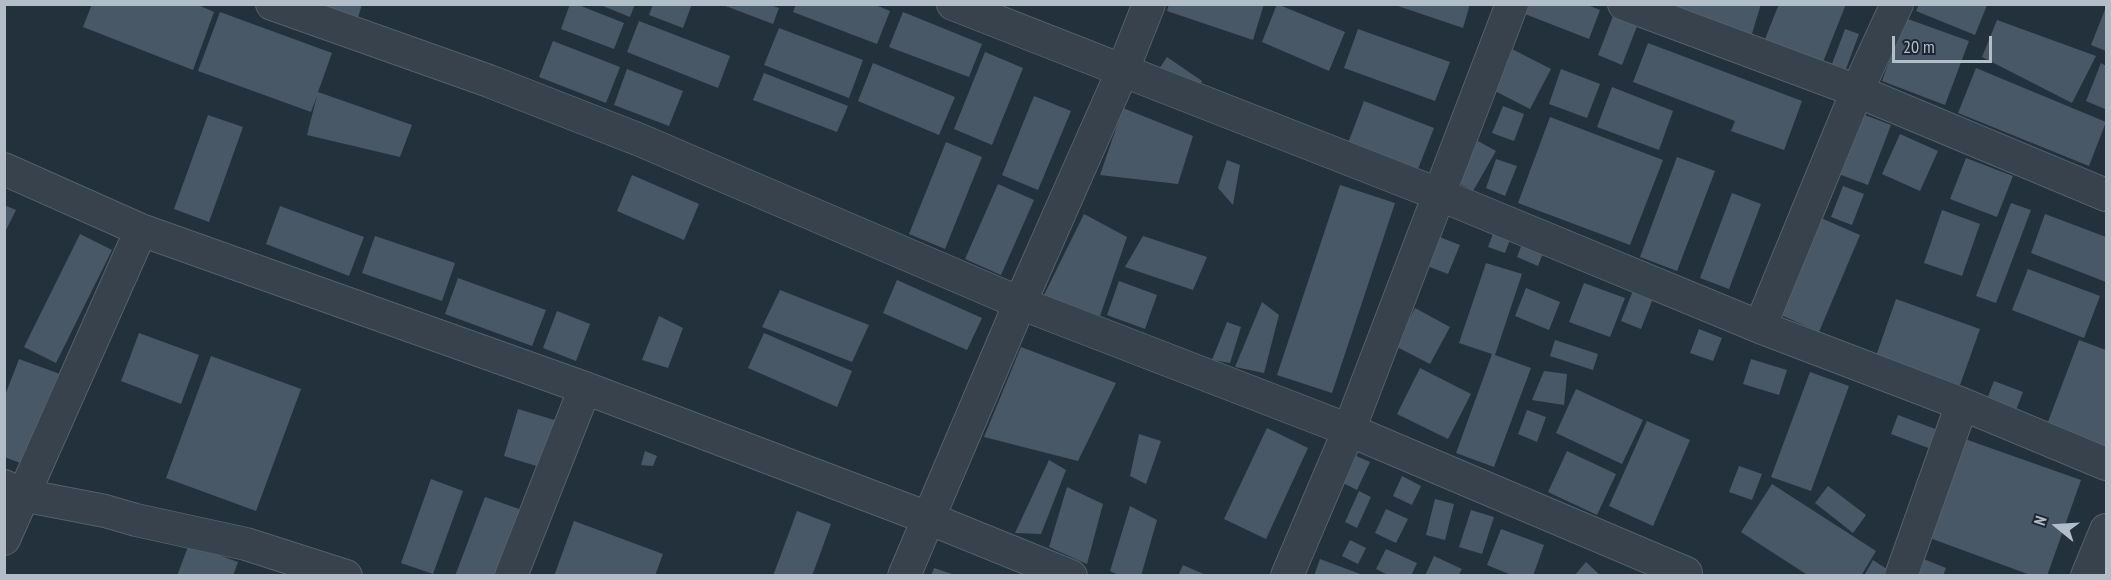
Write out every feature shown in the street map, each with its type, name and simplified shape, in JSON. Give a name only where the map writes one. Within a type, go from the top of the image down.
[{"type":"street","points":[[272,4],[489,81],[640,140],[1020,303],[1349,430],[1686,573]]},
{"type":"street","points":[[953,4],[1438,194],[1760,327],[1962,404],[2106,464]]},
{"type":"street","points":[[904,576],[1020,303],[1122,72],[1149,4]]},
{"type":"street","points":[[1287,576],[1349,430],[1512,4]]},
{"type":"street","points":[[1624,4],[1857,91],[2106,195]]},
{"type":"street","points":[[1760,327],[1857,91],[1897,4]]},
{"type":"street","points":[[4,169],[141,230],[585,388],[928,518],[1071,576]]},
{"type":"street","points":[[4,538],[14,490],[141,230]]},
{"type":"street","points":[[511,576],[585,388]]},
{"type":"street","points":[[1901,576],[1962,404]]},
{"type":"street","points":[[14,490],[246,544],[346,576]]},
{"type":"street","points":[[2087,576],[2106,530]]},
{"type":"building","points":[[92,4],[196,4],[214,12],[193,70],[83,27]]},
{"type":"building","points":[[319,4],[362,4],[358,18]]},
{"type":"building","points":[[570,4],[576,4],[624,23],[614,49],[561,29]]},
{"type":"building","points":[[598,4],[635,4],[630,17]]},
{"type":"building","points":[[653,4],[692,4],[683,28],[649,15]]},
{"type":"building","points":[[796,4],[873,4],[890,11],[877,44],[793,12]]},
{"type":"building","points":[[1169,4],[1264,4],[1253,40],[1167,11]]},
{"type":"building","points":[[1277,4],[1345,32],[1329,71],[1262,42]]},
{"type":"building","points":[[1392,4],[1470,4],[1463,28]]},
{"type":"building","points":[[1528,4],[1585,4],[1600,10],[1589,39],[1525,14]]},
{"type":"building","points":[[1659,4],[1761,4],[1751,37]]},
{"type":"building","points":[[1779,4],[1846,4],[1823,62],[1765,39]]},
{"type":"building","points":[[1919,4],[1987,5],[1975,35],[1916,11]]},
{"type":"building","points":[[723,5],[770,5],[779,8],[773,24]]},
{"type":"building","points":[[2106,7],[2106,51],[2091,45]]},
{"type":"building","points":[[1615,11],[1639,21],[1622,65],[1598,55]]},
{"type":"building","points":[[220,12],[332,53],[318,92],[412,125],[400,157],[307,135],[317,96],[311,112],[198,71]]},
{"type":"building","points":[[903,12],[982,44],[969,77],[889,47]]},
{"type":"building","points":[[1905,18],[1969,41],[1945,105],[1882,81]]},
{"type":"building","points":[[1997,20],[2096,56],[2072,103],[1982,57]]},
{"type":"building","points":[[639,21],[730,56],[718,88],[627,52]]},
{"type":"building","points":[[779,28],[863,60],[849,98],[764,65]]},
{"type":"building","points":[[1358,29],[1450,62],[1435,101],[1344,68]]},
{"type":"building","points":[[1845,29],[1859,34],[1846,69],[1832,64]]},
{"type":"building","points":[[553,41],[620,67],[606,103],[539,77]]},
{"type":"building","points":[[1648,43],[1802,101],[1784,150],[1731,131],[1735,121],[1633,82]]},
{"type":"building","points":[[1512,49],[1551,69],[1530,109],[1491,89]]},
{"type":"building","points":[[985,52],[1023,68],[992,145],[954,129]]},
{"type":"building","points":[[1167,57],[1202,81],[1199,91],[1157,72]]},
{"type":"building","points":[[873,63],[955,97],[939,135],[858,101]]},
{"type":"building","points":[[2101,63],[2106,66],[2105,109],[2086,101]]},
{"type":"building","points":[[1976,68],[2106,122],[2089,166],[1958,113]]},
{"type":"building","points":[[627,69],[683,91],[669,126],[614,105]]},
{"type":"building","points":[[1561,69],[1600,84],[1587,118],[1549,104]]},
{"type":"building","points":[[764,73],[848,106],[837,132],[753,100]]},
{"type":"building","points":[[1612,87],[1673,111],[1659,150],[1597,127]]},
{"type":"building","points":[[1034,96],[1071,111],[1038,190],[1002,175]]},
{"type":"building","points":[[1364,101],[1434,128],[1418,169],[1348,143]]},
{"type":"building","points":[[1503,106],[1524,114],[1514,141],[1492,133]]},
{"type":"building","points":[[1123,108],[1193,136],[1178,184],[1100,175]]},
{"type":"building","points":[[1852,110],[1891,125],[1868,185],[1828,170]]},
{"type":"building","points":[[208,115],[243,127],[209,222],[174,209]]},
{"type":"building","points":[[1550,117],[1663,160],[1630,245],[1518,203]]},
{"type":"building","points":[[1900,134],[1938,151],[1920,191],[1882,174]]},
{"type":"building","points":[[1478,141],[1496,151],[1473,191],[1455,181]]},
{"type":"building","points":[[946,142],[982,157],[945,249],[909,234]]},
{"type":"building","points":[[1677,157],[1715,171],[1677,271],[1640,257]]},
{"type":"building","points":[[1966,158],[2013,176],[1997,217],[1950,199]]},
{"type":"building","points":[[1496,159],[1517,166],[1505,196],[1486,188]]},
{"type":"building","points":[[1227,160],[1240,165],[1233,205],[1218,188]]},
{"type":"building","points":[[632,175],[699,204],[684,240],[617,211]]},
{"type":"building","points":[[998,184],[1034,200],[1001,275],[965,259]]},
{"type":"building","points":[[1340,185],[1395,203],[1332,393],[1277,375]]},
{"type":"building","points":[[1843,186],[1864,194],[1852,225],[1831,217]]},
{"type":"building","points":[[1732,193],[1761,204],[1729,289],[1700,278]]},
{"type":"building","points":[[2011,203],[2031,210],[1996,303],[1976,296]]},
{"type":"building","points":[[4,205],[16,210],[4,234]]},
{"type":"building","points":[[280,206],[364,237],[349,276],[266,244]]},
{"type":"building","points":[[1942,210],[1980,224],[1962,276],[1924,263]]},
{"type":"building","points":[[1084,214],[1127,237],[1100,316],[1044,295]]},
{"type":"building","points":[[2045,214],[2106,237],[2106,282],[2031,253]]},
{"type":"building","points":[[1814,215],[1860,235],[1819,332],[1772,311]]},
{"type":"building","points":[[1496,226],[1513,232],[1505,253],[1488,247]]},
{"type":"building","points":[[80,234],[112,250],[56,363],[24,347]]},
{"type":"building","points":[[375,236],[455,263],[442,301],[362,273]]},
{"type":"building","points":[[1143,236],[1207,257],[1193,290],[1125,267]]},
{"type":"building","points":[[1437,236],[1460,245],[1448,274],[1427,266]]},
{"type":"building","points":[[1524,239],[1545,248],[1538,266],[1517,257]]},
{"type":"building","points":[[1486,263],[1522,274],[1495,355],[1531,368],[1494,467],[1456,453],[1492,354],[1459,343]]},
{"type":"building","points":[[2028,269],[2100,296],[2084,338],[2012,310]]},
{"type":"building","points":[[458,278],[546,310],[532,346],[445,314]]},
{"type":"building","points":[[897,280],[982,318],[967,350],[883,313]]},
{"type":"building","points":[[1119,281],[1157,295],[1145,329],[1107,315]]},
{"type":"building","points":[[1584,283],[1625,298],[1610,337],[1569,322]]},
{"type":"building","points":[[1526,288],[1560,302],[1549,330],[1515,316]]},
{"type":"building","points":[[1634,288],[1654,296],[1641,329],[1621,321]]},
{"type":"building","points":[[780,290],[869,325],[852,362],[762,327]]},
{"type":"building","points":[[1896,299],[1980,329],[1960,385],[1876,356]]},
{"type":"building","points":[[1262,302],[1279,315],[1264,373],[1235,367]]},
{"type":"building","points":[[1415,308],[1450,327],[1430,364],[1395,346]]},
{"type":"building","points":[[557,311],[590,324],[576,361],[543,348]]},
{"type":"building","points":[[659,316],[683,328],[668,368],[642,360]]},
{"type":"building","points":[[1227,322],[1241,327],[1230,363],[1212,360]]},
{"type":"building","points":[[1699,329],[1722,338],[1713,361],[1690,353]]},
{"type":"building","points":[[139,333],[199,355],[181,404],[121,381]]},
{"type":"building","points":[[764,333],[852,371],[837,407],[748,368]]},
{"type":"building","points":[[1555,340],[1598,354],[1593,370],[1550,356]]},
{"type":"building","points":[[2079,340],[2106,350],[2106,450],[2046,427]]},
{"type":"building","points":[[1021,347],[1116,383],[1078,461],[984,437]]},
{"type":"building","points":[[211,356],[301,389],[256,511],[166,478]]},
{"type":"building","points":[[19,359],[60,374],[26,465],[4,457],[4,398]]},
{"type":"building","points":[[1751,359],[1787,370],[1779,395],[1743,384]]},
{"type":"building","points":[[1420,368],[1471,394],[1448,439],[1397,414]]},
{"type":"building","points":[[1544,371],[1567,374],[1564,405],[1532,400]]},
{"type":"building","points":[[1810,372],[1849,386],[1811,491],[1771,477]]},
{"type":"building","points":[[1994,381],[2023,392],[2016,410],[1987,399]]},
{"type":"building","points":[[1576,389],[1643,420],[1622,464],[1556,433]]},
{"type":"building","points":[[518,409],[561,422],[546,469],[504,456]]},
{"type":"building","points":[[1527,410],[1546,417],[1537,442],[1518,434]]},
{"type":"building","points":[[1898,415],[1946,433],[1939,452],[1891,434]]},
{"type":"building","points":[[1647,421],[1690,440],[1653,526],[1609,506]]},
{"type":"building","points":[[1267,428],[1308,448],[1266,539],[1224,519]]},
{"type":"building","points":[[1139,434],[1161,441],[1146,484],[1130,476]]},
{"type":"building","points":[[1962,438],[2081,480],[2047,576],[2033,576],[1927,537]]},
{"type":"building","points":[[645,451],[657,456],[653,466],[641,465]]},
{"type":"building","points":[[1567,451],[1616,474],[1597,515],[1548,492]]},
{"type":"building","points":[[1354,455],[1370,462],[1357,490],[1341,482]]},
{"type":"building","points":[[1049,460],[1066,470],[1041,534],[1015,533]]},
{"type":"building","points":[[1739,466],[1762,474],[1752,500],[1729,492]]},
{"type":"building","points":[[1402,476],[1421,486],[1412,505],[1393,496]]},
{"type":"building","points":[[431,479],[463,491],[433,574],[401,563]]},
{"type":"building","points":[[1772,484],[1876,551],[1861,576],[1809,576],[1741,532]]},
{"type":"building","points":[[1828,486],[1866,515],[1853,533],[1815,503]]},
{"type":"building","points":[[1067,487],[1103,504],[1087,564],[1049,547]]},
{"type":"building","points":[[1359,491],[1371,497],[1357,528],[1345,522]]},
{"type":"building","points":[[485,497],[522,510],[498,576],[455,576]]},
{"type":"building","points":[[1435,499],[1454,504],[1445,540],[1426,535]]},
{"type":"building","points":[[1130,506],[1157,520],[1141,576],[1121,576],[1110,571]]},
{"type":"building","points":[[1386,509],[1408,519],[1396,543],[1375,533]]},
{"type":"building","points":[[1471,510],[1494,517],[1482,554],[1459,547]]},
{"type":"building","points":[[797,511],[831,524],[812,576],[773,576]]},
{"type":"building","points":[[574,521],[663,554],[655,576],[554,576]]},
{"type":"building","points":[[1501,529],[1544,545],[1533,576],[1514,576],[1487,565]]},
{"type":"building","points":[[1350,540],[1366,548],[1358,564],[1342,556]]},
{"type":"building","points":[[189,544],[238,562],[233,576],[177,576]]},
{"type":"building","points":[[1386,549],[1417,563],[1411,576],[1390,576],[1376,569]]},
{"type":"building","points":[[1914,555],[1946,568],[1943,576],[1906,576]]},
{"type":"building","points":[[1434,556],[1462,569],[1458,576],[1425,576]]},
{"type":"building","points":[[1320,559],[1363,575],[1363,576],[1314,576]]},
{"type":"building","points":[[1873,560],[1893,573],[1892,576],[1864,576]]},
{"type":"building","points":[[1586,562],[1601,576],[1574,576]]},
{"type":"building","points":[[1183,565],[1208,576],[1178,576]]},
{"type":"building","points":[[934,568],[955,575],[955,576],[931,576]]}]
